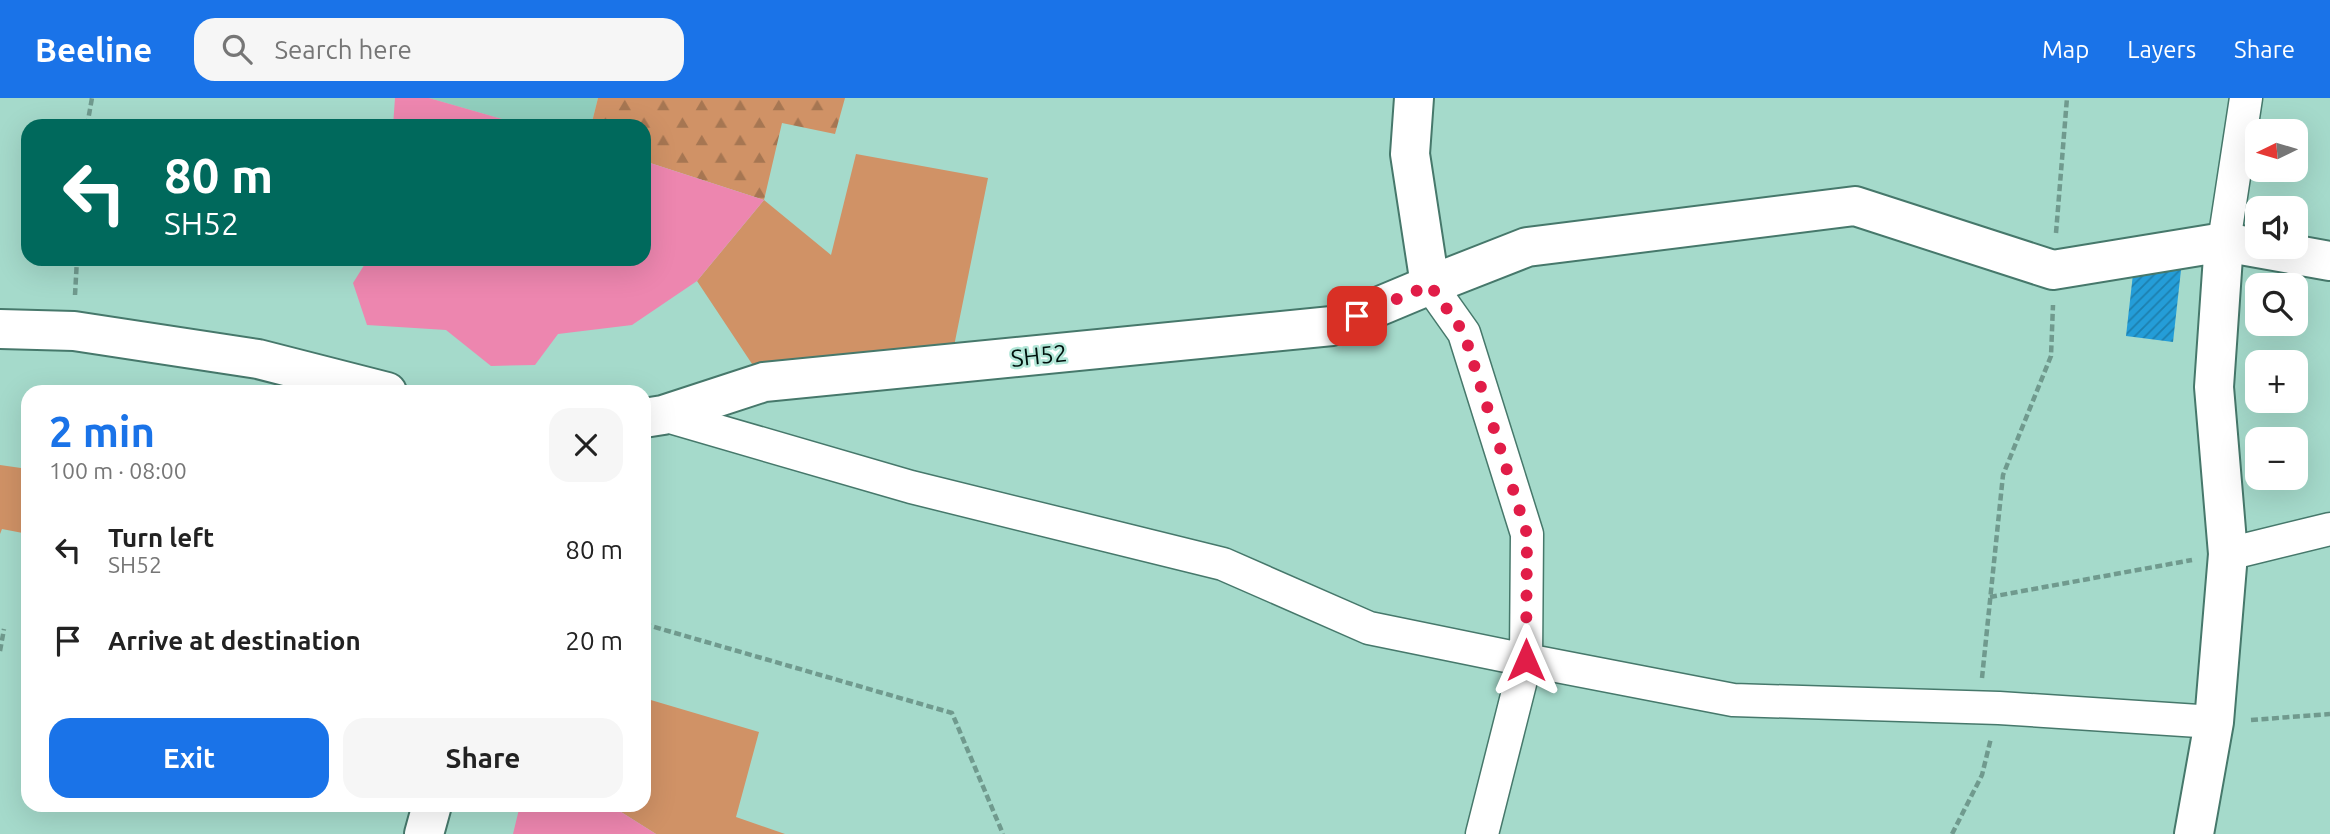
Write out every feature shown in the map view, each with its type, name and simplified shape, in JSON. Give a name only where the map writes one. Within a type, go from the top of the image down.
[{"type":"main road","points":[[1414,98],[1410,155],[1430,285]]},
{"type":"main road","name":"SH52","points":[[654,416],[764,382],[1332,326],[1527,247],[1855,206],[2053,270]]},
{"type":"main road","points":[[2194,834],[2214,722],[2228,554],[2214,387],[2224,242]]},
{"type":"main road","points":[[2053,270],[2224,242],[2330,261]]},
{"type":"main road","points":[[0,329],[74,331],[258,359],[360,385]]},
{"type":"main road","points":[[424,834],[430,812]]},
{"type":"street","points":[[2224,242],[2246,98]]},
{"type":"street","points":[[1430,285],[1464,333],[1527,534],[1526,660],[1482,834]]},
{"type":"street","points":[[654,416],[911,488],[1223,564],[1369,628],[1526,660],[1733,700],[1989,708],[2214,722]]},
{"type":"street","points":[[2228,554],[2330,529]]},
{"type":"path","points":[[88,119],[92,98]]},
{"type":"path","points":[[1952,834],[1982,775],[1989,708],[1990,597],[2003,475],[2052,356],[2053,270],[2067,98]]},
{"type":"path","points":[[1990,597],[2228,554]]},
{"type":"path","points":[[651,626],[952,713],[1003,834]]},
{"type":"path","points":[[0,651],[4,629]]},
{"type":"path","points":[[2214,722],[2330,714]]},
{"type":"shaded area","points":[[395,98],[429,98],[502,119],[394,119]]},
{"type":"shaded area","points":[[429,98],[598,98],[593,119],[502,119]]},
{"type":"shaded area","points":[[651,163],[764,200],[697,281],[632,325],[558,334],[535,365],[491,366],[446,330],[367,325],[353,283],[364,266],[651,266]]},
{"type":"shaded area","points":[[518,812],[621,812],[656,834],[513,834]]},
{"type":"green space","points":[[598,98],[845,98],[835,134],[782,123],[764,200],[651,163],[651,119],[593,119]]},
{"type":"green space","points":[[856,154],[988,178],[950,366],[764,382],[697,281],[764,200],[831,255]]},
{"type":"green space","points":[[0,465],[21,468],[21,533],[2,529],[0,534]]},
{"type":"green space","points":[[651,700],[759,732],[736,817],[785,834],[656,834],[621,812],[651,812]]},
{"type":"building","points":[[2134,265],[2181,270],[2173,342],[2126,336]]},
{"type":"route","points":[[1357,316],[1430,285],[1464,333],[1527,534],[1526,660]]}]
